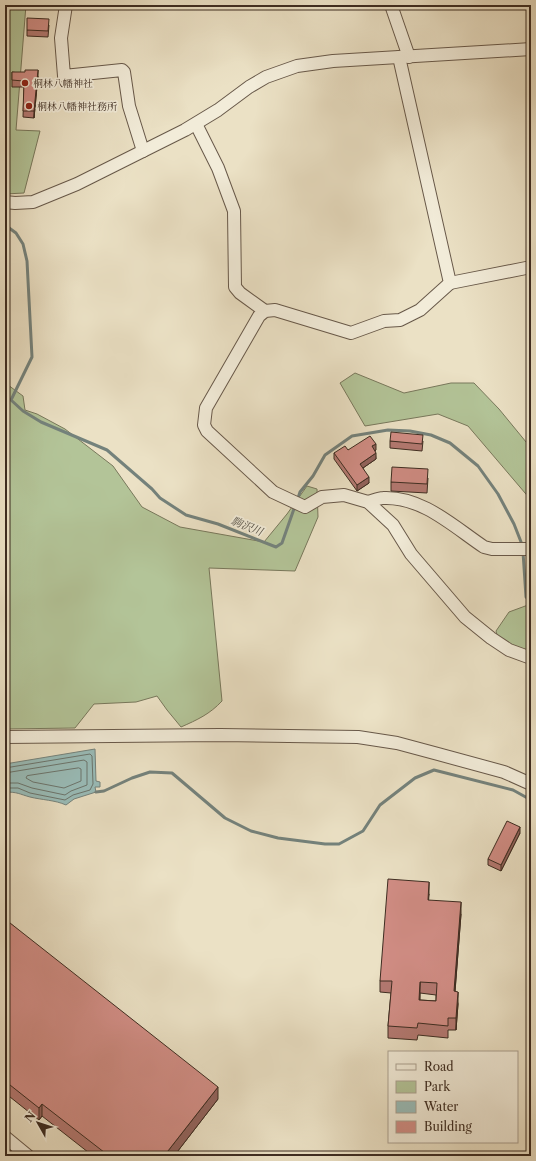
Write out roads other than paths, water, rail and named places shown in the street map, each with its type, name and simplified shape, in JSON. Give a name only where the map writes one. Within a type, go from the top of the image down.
[{"type":"street","points":[[66,5],[61,38],[64,76],[122,70],[124,72],[129,106],[143,151]]},
{"type":"street","points":[[391,5],[404,57],[450,283]]},
{"type":"street","points":[[5,202],[33,202],[77,184],[196,124],[266,77],[298,66],[317,62],[531,49]]},
{"type":"street","points":[[196,124],[218,168],[234,211],[235,287],[240,293],[265,311]]},
{"type":"street","points":[[531,267],[450,283],[429,300],[420,310],[400,320],[384,322],[351,334],[275,310],[265,311],[259,316],[206,408],[204,425],[213,437],[273,492],[281,496],[305,507],[322,497],[344,495],[368,502],[393,525],[411,554],[465,617],[491,638],[509,650],[531,658]]},
{"type":"street","points":[[368,502],[382,498],[406,500],[431,510],[484,547],[492,549],[526,549]]},
{"type":"street","points":[[5,738],[220,735],[358,737],[397,743],[438,754],[504,772],[531,784]]},
{"type":"street","points":[[5,1137],[28,1156]]},
{"type":"water","points":[[95,749],[96,781],[100,782],[100,787],[95,787],[96,792],[74,799],[66,805],[16,793],[5,792],[5,764]]},
{"type":"waterway","name":"駒沢川","points":[[5,225],[16,233],[23,244],[27,261],[32,357],[11,400],[23,411],[41,422],[107,450],[152,489],[160,498],[186,515],[218,524],[276,547],[282,543],[295,506]]},
{"type":"waterway","name":"駒沢川","points":[[297,501],[300,492],[313,476],[325,455],[352,436],[388,430],[410,431],[431,435],[450,443],[478,466],[498,494],[514,524],[523,547]]},
{"type":"waterway","name":"駒沢川","points":[[523,552],[526,597],[531,602]]},
{"type":"waterway","points":[[96,792],[104,791],[132,778],[150,772],[172,773],[225,818],[251,831],[278,838],[325,844],[339,844],[363,831],[380,805],[415,778],[434,770],[513,790],[531,800]]},
{"type":"place","name":"桐林八幡神社","points":[[25,83]]},
{"type":"place","name":"桐林八幡神社務所","points":[[29,106]]}]
